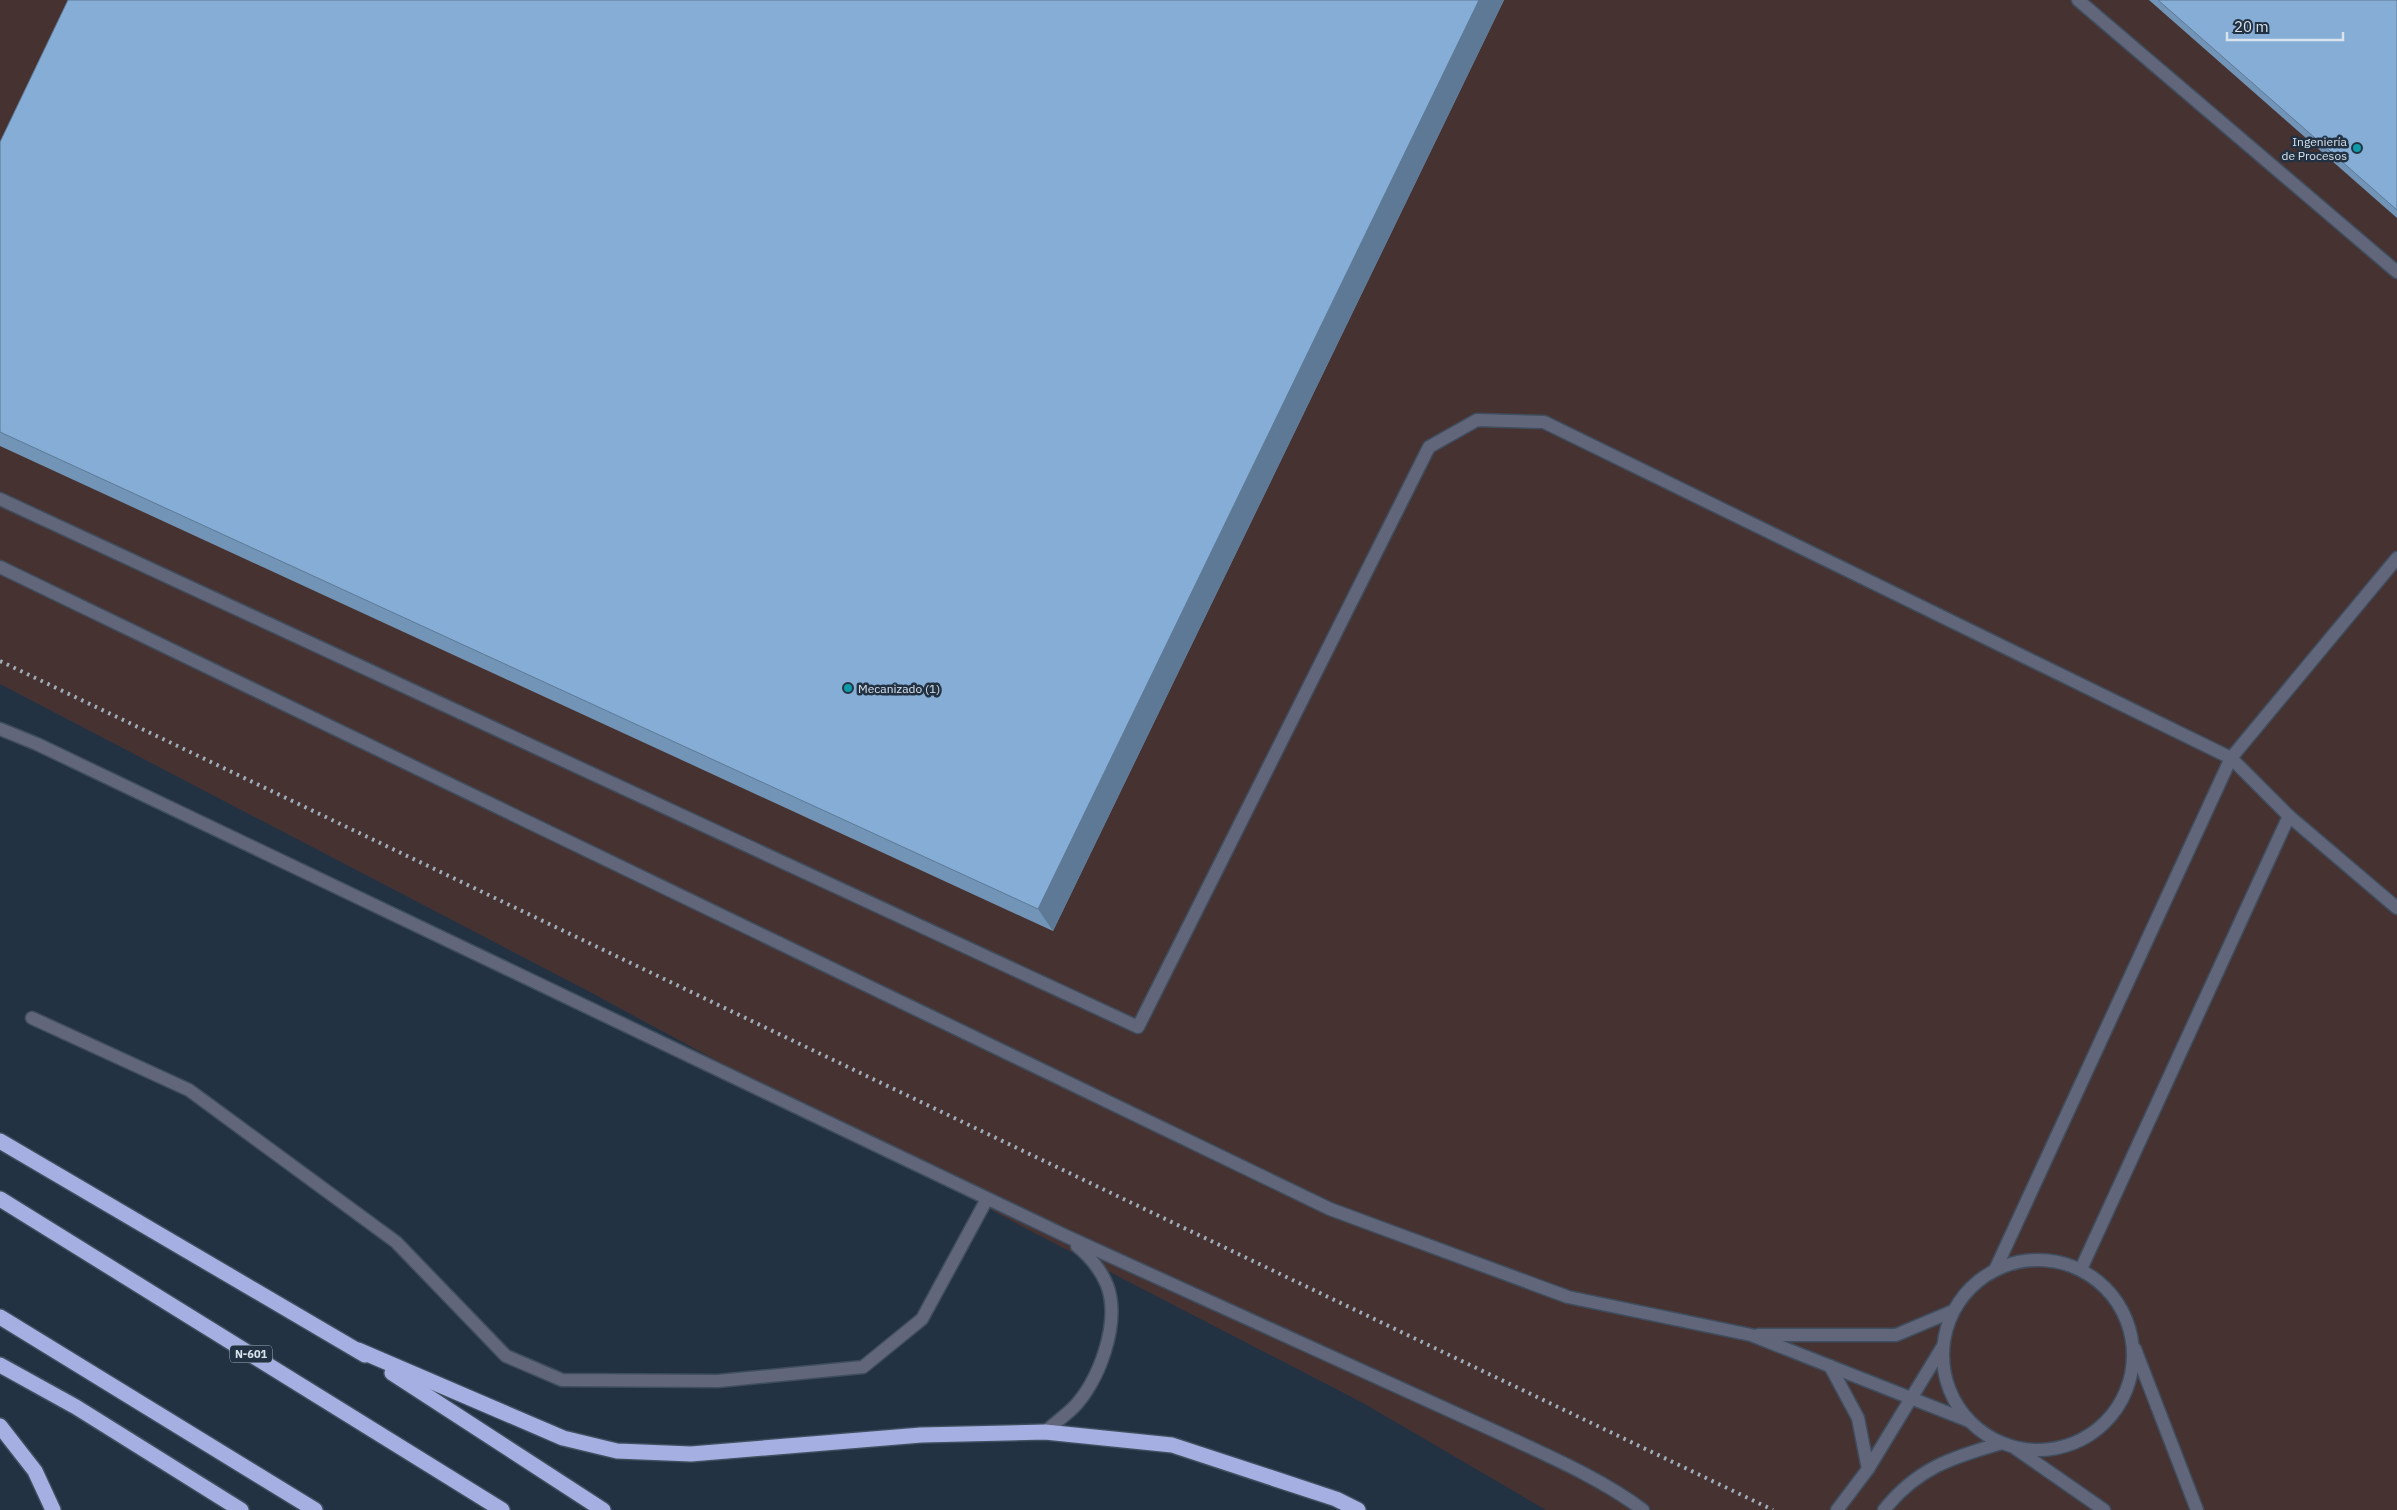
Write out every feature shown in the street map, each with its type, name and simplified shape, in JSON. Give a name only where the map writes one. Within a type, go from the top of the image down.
[{"type":"highway","points":[[0,1141],[358,1350],[603,1510]]},
{"type":"highway","name":"N-601","points":[[0,1199],[502,1510]]},
{"type":"highway","points":[[0,1317],[315,1510]]},
{"type":"highway","points":[[358,1350],[563,1438],[618,1452],[691,1454],[922,1435],[1045,1432],[1172,1445],[1336,1500],[1358,1510]]},
{"type":"highway","points":[[0,1365],[76,1407],[241,1510]]},
{"type":"highway","points":[[0,1426],[35,1471],[53,1510]]},
{"type":"lane","points":[[2078,0],[2397,272]]},
{"type":"lane","points":[[0,499],[1138,1027],[1429,447],[1477,420],[1544,422],[2231,758],[2289,816],[2397,908]]},
{"type":"lane","points":[[1995,1270],[2231,758],[2397,558]]},
{"type":"lane","points":[[0,567],[1330,1210],[1568,1296],[1751,1334],[1911,1400],[1969,1421]]},
{"type":"lane","points":[[0,729],[38,744],[1068,1238],[1510,1438],[1579,1471],[1630,1500],[1643,1510]]},
{"type":"lane","points":[[2081,1269],[2289,816]]},
{"type":"lane","points":[[32,1018],[189,1090],[396,1242],[506,1356],[562,1380],[718,1381],[863,1367],[922,1319],[987,1199]]},
{"type":"lane","points":[[1045,1432],[1073,1408],[1090,1386],[1105,1354],[1112,1314],[1107,1286],[1090,1258],[1068,1238]]},
{"type":"lane","points":[[2104,1510],[2015,1448],[1984,1434],[1969,1421],[1953,1399],[1944,1373],[1943,1346],[1946,1328],[1953,1311],[1971,1287],[1995,1270],[2023,1261],[2053,1260],[2081,1269],[2106,1287],[2123,1311],[2132,1340],[2197,1510]]},
{"type":"lane","points":[[1751,1334],[1896,1335],[1953,1311]]},
{"type":"lane","points":[[2015,1448],[2046,1450],[2076,1442],[2102,1425],[2121,1400],[2132,1371],[2132,1340]]},
{"type":"lane","points":[[1837,1510],[1868,1469],[1943,1346]]},
{"type":"lane","points":[[1830,1366],[1858,1418],[1868,1469]]},
{"type":"lane","points":[[1884,1510],[1892,1500],[1923,1473],[1956,1456],[2002,1443]]},
{"type":"shaded area","points":[[0,0],[2397,0],[2397,1510],[1546,1510],[1363,1403],[1021,1226],[590,992],[0,684]]},
{"type":"building","name":"Mecanizado (1)","points":[[68,0],[1479,0],[1038,909],[0,432],[0,142]]},
{"type":"building","name":"Ingeniería de Procesos","points":[[2158,0],[2397,0],[2397,210]]},
{"type":"railway","points":[[0,661],[1773,1510]]},
{"type":"place","name":"Ingeniería de Procesos","points":[[2357,148]]},
{"type":"place","name":"Mecanizado (1)","points":[[848,688]]}]
